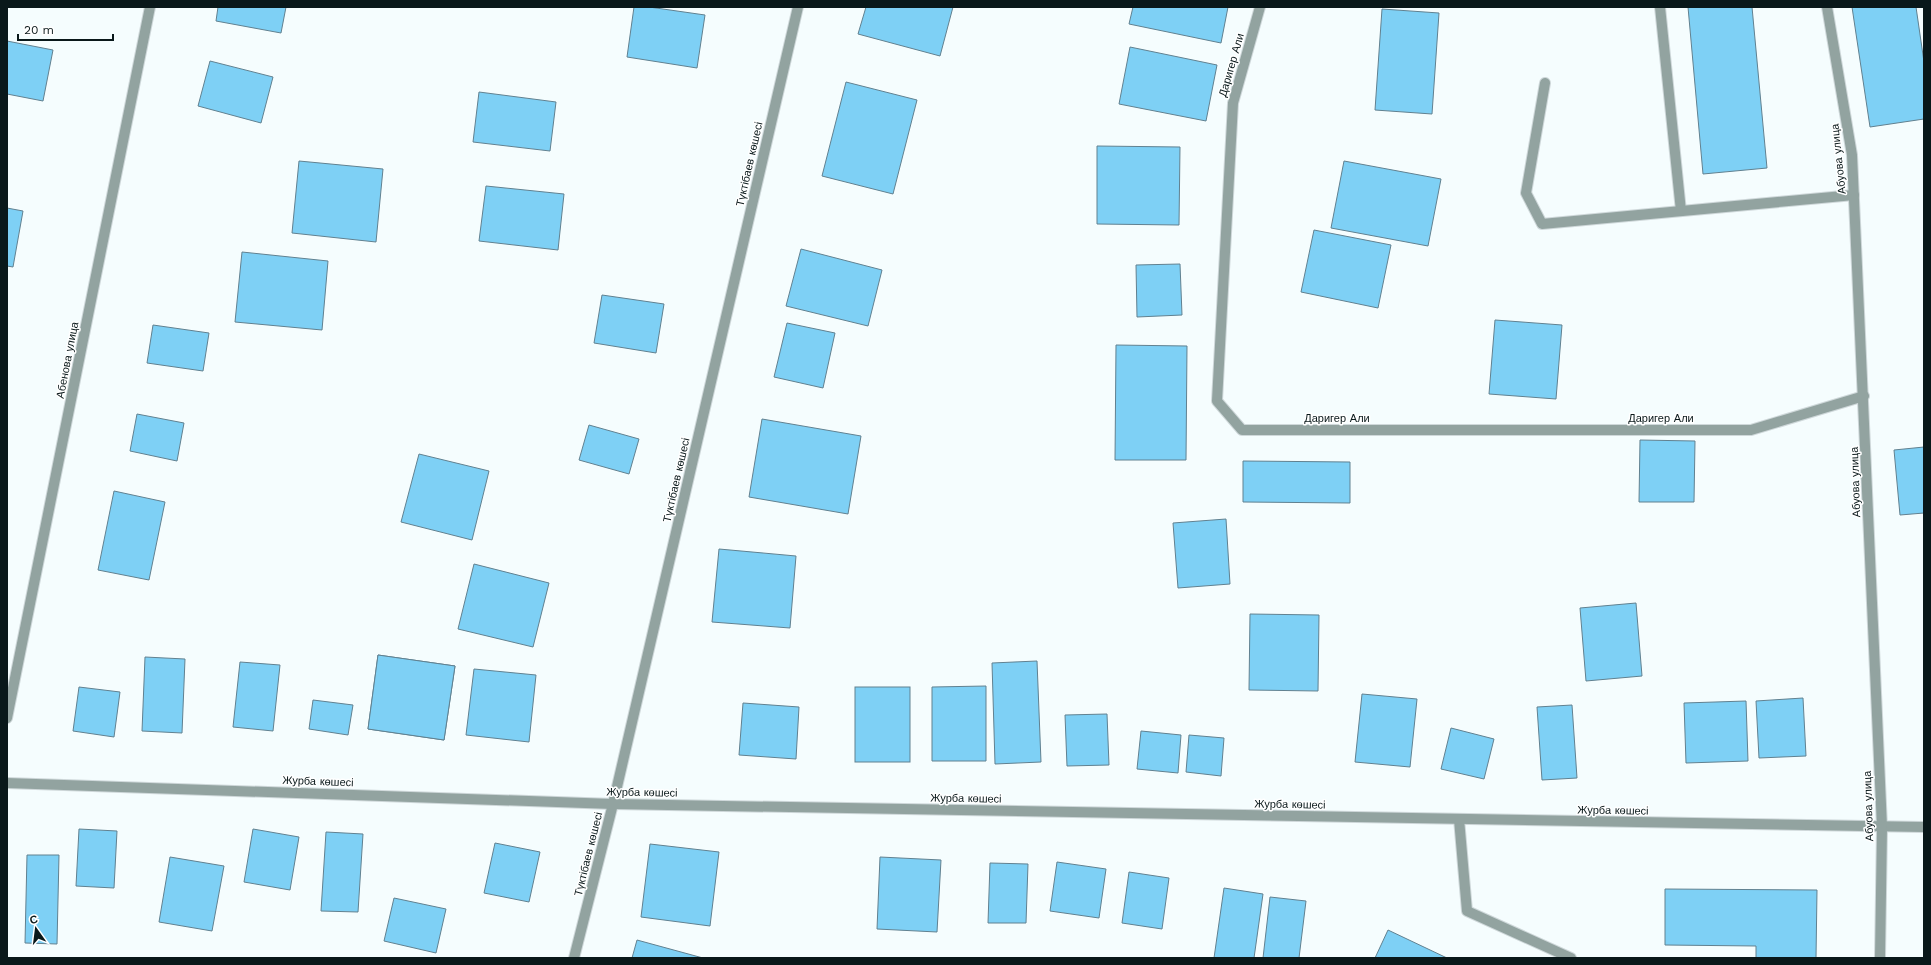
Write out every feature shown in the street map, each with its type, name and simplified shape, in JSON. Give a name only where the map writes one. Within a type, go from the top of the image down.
[{"type":"street","name":"Абенова улица","points":[[7,718],[150,7]]},
{"type":"street","name":"Түктібаев көшесі","points":[[574,958],[613,804],[798,7]]},
{"type":"street","name":"Даригер Али","points":[[1260,7],[1233,103],[1217,401],[1242,430],[1751,430],[1864,396]]},
{"type":"street","points":[[1660,7],[1681,211]]},
{"type":"street","name":"Абуова улица","points":[[1827,7],[1852,156],[1864,396],[1882,827],[1880,958]]},
{"type":"street","points":[[1544,82],[1526,192],[1542,224],[1854,195]]},
{"type":"street","name":"Журба көшесі","points":[[7,783],[613,804],[1924,827]]},
{"type":"street","points":[[1459,820],[1467,911],[1571,958]]},
{"type":"building","points":[[218,7],[286,7],[281,33],[216,21]]},
{"type":"building","points":[[634,7],[649,7],[705,15],[697,68],[627,57]]},
{"type":"building","points":[[866,7],[953,7],[940,56],[858,34]]},
{"type":"building","points":[[1133,7],[1228,7],[1221,43],[1129,24]]},
{"type":"building","points":[[1688,7],[1752,7],[1767,168],[1703,174]]},
{"type":"building","points":[[1852,7],[1916,7],[1924,62],[1924,119],[1870,127]]},
{"type":"building","points":[[1382,9],[1439,13],[1432,114],[1375,110]]},
{"type":"building","points":[[7,41],[53,50],[43,101],[7,94]]},
{"type":"building","points":[[1130,47],[1217,65],[1206,121],[1119,104]]},
{"type":"building","points":[[210,61],[273,77],[261,123],[198,106]]},
{"type":"building","points":[[846,82],[917,100],[893,194],[822,176]]},
{"type":"building","points":[[479,92],[556,102],[550,151],[473,142]]},
{"type":"building","points":[[1097,146],[1180,147],[1179,225],[1097,224]]},
{"type":"building","points":[[299,161],[383,169],[376,242],[292,233]]},
{"type":"building","points":[[1344,161],[1441,179],[1428,246],[1331,228]]},
{"type":"building","points":[[486,186],[564,194],[558,250],[479,241]]},
{"type":"building","points":[[7,208],[23,211],[13,267],[7,266]]},
{"type":"building","points":[[1314,230],[1391,245],[1378,308],[1301,292]]},
{"type":"building","points":[[801,249],[882,270],[868,326],[786,306]]},
{"type":"building","points":[[242,252],[328,261],[322,330],[235,322]]},
{"type":"building","points":[[1180,264],[1182,315],[1137,317],[1136,265]]},
{"type":"building","points":[[602,295],[664,304],[656,353],[594,343]]},
{"type":"building","points":[[1495,320],[1562,325],[1556,399],[1489,394]]},
{"type":"building","points":[[787,323],[835,333],[823,388],[774,377]]},
{"type":"building","points":[[153,325],[209,333],[203,371],[147,363]]},
{"type":"building","points":[[1116,345],[1187,346],[1186,460],[1115,460]]},
{"type":"building","points":[[137,414],[184,423],[177,461],[130,451]]},
{"type":"building","points":[[762,419],[861,436],[848,514],[749,497]]},
{"type":"building","points":[[589,425],[639,439],[629,474],[579,460]]},
{"type":"building","points":[[1640,440],[1695,441],[1694,502],[1639,502]]},
{"type":"building","points":[[1924,447],[1924,513],[1900,515],[1894,450]]},
{"type":"building","points":[[419,454],[489,471],[472,540],[401,522]]},
{"type":"building","points":[[1243,461],[1350,462],[1350,503],[1243,502]]},
{"type":"building","points":[[114,491],[165,502],[149,580],[98,570]]},
{"type":"building","points":[[1226,519],[1230,584],[1178,588],[1173,523]]},
{"type":"building","points":[[719,549],[796,556],[790,628],[712,622]]},
{"type":"building","points":[[474,564],[549,583],[533,647],[458,629]]},
{"type":"building","points":[[1636,603],[1642,676],[1586,681],[1580,608]]},
{"type":"building","points":[[1250,614],[1319,615],[1318,691],[1249,690]]},
{"type":"building","points":[[378,655],[455,666],[444,740],[368,729]]},
{"type":"building","points":[[378,655],[455,666],[444,740],[368,729]]},
{"type":"building","points":[[145,657],[185,659],[182,733],[142,731]]},
{"type":"building","points":[[1037,661],[1041,762],[995,764],[992,663]]},
{"type":"building","points":[[240,662],[280,665],[273,731],[233,727]]},
{"type":"building","points":[[474,669],[536,675],[529,742],[466,735]]},
{"type":"building","points":[[986,686],[986,761],[932,761],[932,687]]},
{"type":"building","points":[[79,687],[120,692],[114,737],[73,731]]},
{"type":"building","points":[[855,687],[910,687],[910,762],[855,762]]},
{"type":"building","points":[[1362,694],[1417,699],[1410,767],[1355,762]]},
{"type":"building","points":[[1803,698],[1806,756],[1759,758],[1756,701]]},
{"type":"building","points":[[313,700],[353,705],[348,735],[309,729]]},
{"type":"building","points":[[1746,701],[1748,761],[1686,763],[1684,703]]},
{"type":"building","points":[[743,703],[799,707],[796,759],[739,755]]},
{"type":"building","points":[[1572,705],[1577,778],[1542,780],[1537,707]]},
{"type":"building","points":[[1107,714],[1109,765],[1067,766],[1065,715]]},
{"type":"building","points":[[1451,728],[1494,739],[1484,779],[1441,769]]},
{"type":"building","points":[[1141,731],[1181,735],[1178,773],[1137,769]]},
{"type":"building","points":[[1189,735],[1224,738],[1221,776],[1186,772]]},
{"type":"building","points":[[79,829],[117,831],[114,888],[76,886]]},
{"type":"building","points":[[253,829],[299,837],[290,890],[244,882]]},
{"type":"building","points":[[326,832],[363,834],[358,912],[321,911]]},
{"type":"building","points":[[495,843],[540,852],[529,902],[484,893]]},
{"type":"building","points":[[650,844],[719,852],[710,926],[641,917]]},
{"type":"building","points":[[27,855],[59,855],[57,944],[25,943]]},
{"type":"building","points":[[170,857],[224,866],[212,931],[159,922]]},
{"type":"building","points":[[880,857],[941,860],[937,932],[877,929]]},
{"type":"building","points":[[1057,862],[1106,869],[1099,918],[1050,911]]},
{"type":"building","points":[[990,863],[1028,864],[1026,923],[988,923]]},
{"type":"building","points":[[1129,872],[1169,878],[1162,929],[1122,923]]},
{"type":"building","points":[[1224,888],[1263,894],[1254,958],[1214,958]]},
{"type":"building","points":[[1665,889],[1817,890],[1816,958],[1756,958],[1756,946],[1665,945]]},
{"type":"building","points":[[1270,897],[1306,901],[1299,958],[1263,958]]},
{"type":"building","points":[[394,898],[446,909],[436,953],[384,941]]},
{"type":"building","points":[[1388,930],[1447,958],[1375,958]]},
{"type":"building","points":[[637,940],[703,958],[632,958]]}]
